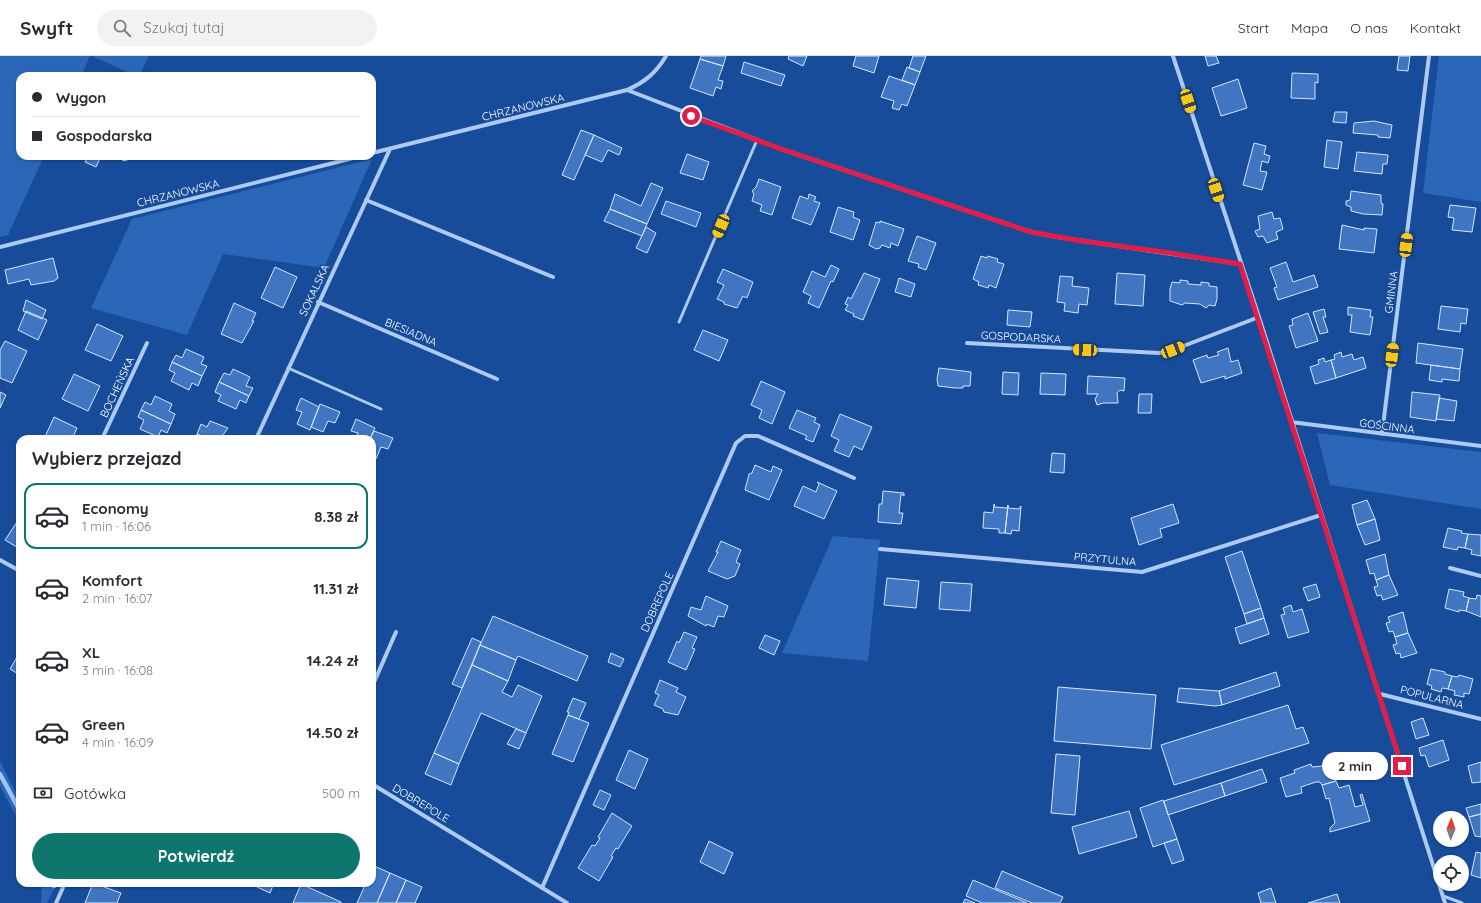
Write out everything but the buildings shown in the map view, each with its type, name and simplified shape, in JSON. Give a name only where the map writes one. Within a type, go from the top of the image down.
[{"type":"street","name":"CHRZANOWSKA","points":[[376,152],[627,90],[644,82],[657,71],[666,56]]},
{"type":"street","points":[[1173,56],[1380,694],[1446,903]]},
{"type":"street","name":"GMINNA","points":[[1382,434],[1430,56]]},
{"type":"street","points":[[627,90],[757,140],[1031,232],[1240,264]]},
{"type":"street","name":"SOKALSKA","points":[[258,435],[390,149]]},
{"type":"street","name":"CHRZANOWSKA","points":[[0,247],[345,160]]},
{"type":"street","points":[[366,200],[553,277]]},
{"type":"street","name":"BIESIADNA","points":[[318,302],[497,379]]},
{"type":"street","name":"GOSPODARSKA","points":[[967,343],[1159,353],[1173,350],[1258,317]]},
{"type":"street","name":"BOCHEŃSKA","points":[[104,435],[148,343]]},
{"type":"street","name":"GOŚCINNA","points":[[1291,422],[1481,446]]},
{"type":"street","name":"DOBREPOLE","points":[[542,888],[736,443],[745,436],[758,436],[854,478]]},
{"type":"street","name":"PRZYTULNA","points":[[880,549],[1142,572],[1321,515]]},
{"type":"street","points":[[0,560],[16,569]]},
{"type":"street","points":[[1450,568],[1481,576]]},
{"type":"street","points":[[376,678],[396,632]]},
{"type":"street","name":"POPULARNA","points":[[1380,694],[1481,719]]},
{"type":"street","name":"DOBREPOLE","points":[[376,786],[567,903]]},
{"type":"street","points":[[56,903],[63,887]]},
{"type":"lane","points":[[678,322],[757,140]]},
{"type":"lane","points":[[288,368],[381,409]]},
{"type":"lane","points":[[1443,896],[1462,903]]},
{"type":"shaded area","points":[[0,56],[90,56],[83,72],[16,72],[16,160],[42,160],[8,235],[0,237]]},
{"type":"shaded area","points":[[92,56],[149,56],[141,72],[127,72]]},
{"type":"shaded area","points":[[1439,56],[1481,56],[1481,202],[1423,193]]},
{"type":"shaded area","points":[[372,160],[324,268],[223,254],[187,335],[91,308],[132,219]]},
{"type":"shaded area","points":[[1317,433],[1481,452],[1481,509],[1330,485]]},
{"type":"shaded area","points":[[833,536],[880,540],[868,661],[782,653]]},
{"type":"shaded area","points":[[0,761],[16,793],[16,816],[0,786]]},
{"type":"shaded area","points":[[42,887],[55,887],[47,903],[41,903]]},
{"type":"waterway","points":[[0,774],[16,804]]},
{"type":"route","points":[[691,116],[781,149],[1031,232],[1057,238],[1240,264],[1402,766]]}]
